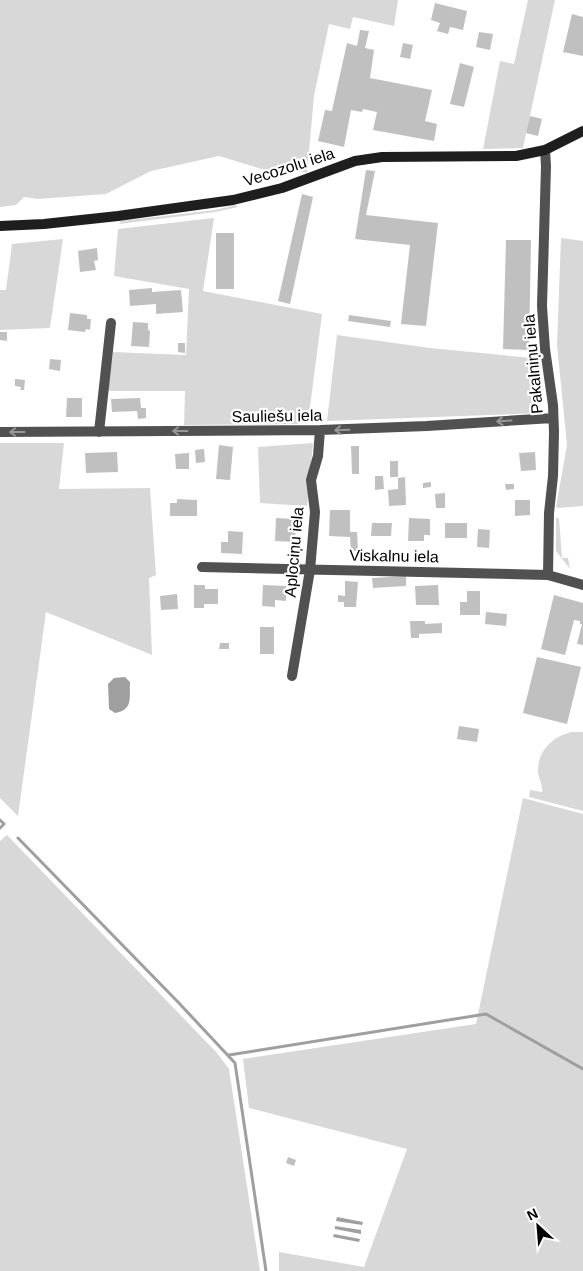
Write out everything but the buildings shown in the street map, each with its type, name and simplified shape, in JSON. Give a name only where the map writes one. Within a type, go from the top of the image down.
[{"type":"street","name":"Vecozolu iela","points":[[0,226],[90,219],[232,200],[282,188],[356,162],[382,157],[516,156],[545,150],[583,131]]},
{"type":"street","name":"Pakalniņu iela","points":[[545,150],[542,306],[545,349],[553,405],[553,476],[549,513],[548,575]]},
{"type":"street","points":[[99,432],[111,323]]},
{"type":"street","name":"Sauliešu iela","points":[[0,432],[320,430],[427,426],[553,418]]},
{"type":"street","name":"Aplociņu iela","points":[[292,676],[310,570],[315,512],[311,480],[318,456],[320,430]]},
{"type":"street","name":"Viskalnu iela","points":[[202,568],[548,575],[583,585]]},
{"type":"shaded area","points":[[0,0],[398,0],[394,26],[353,17],[350,29],[329,24],[314,96],[307,173],[283,166],[265,170],[219,156],[151,171],[106,194],[38,199],[24,197],[16,205],[0,207]]},
{"type":"shaded area","points":[[528,0],[555,0],[523,148],[483,149],[500,61],[514,64]]},
{"type":"shaded area","points":[[236,205],[238,207],[215,212],[119,224],[121,221],[215,210]]},
{"type":"shaded area","points":[[214,218],[203,291],[322,314],[309,415],[299,424],[184,425],[185,391],[108,391],[113,352],[186,355],[189,289],[114,276],[118,229]]},
{"type":"shaded area","points":[[561,238],[583,241],[583,506],[558,508],[556,507],[567,445],[557,345]]},
{"type":"shaded area","points":[[63,239],[50,328],[0,330],[0,290],[6,290],[12,244]]},
{"type":"shaded area","points":[[337,335],[430,348],[532,358],[540,413],[327,421]]},
{"type":"shaded area","points":[[0,443],[64,443],[59,489],[150,488],[156,575],[149,578],[152,655],[46,612],[18,816],[0,798]]},
{"type":"shaded area","points":[[313,443],[307,506],[260,503],[258,447]]},
{"type":"shaded area","points":[[556,518],[559,518],[562,558],[568,558],[570,569],[556,551]]},
{"type":"shaded area","points":[[125,677],[130,682],[128,706],[115,713],[109,709],[108,684],[114,678]]},
{"type":"shaded area","points":[[572,732],[583,732],[583,811],[529,797],[530,790],[542,792],[538,764],[543,751],[559,737]]},
{"type":"shaded area","points":[[523,798],[583,814],[583,1271],[279,1271],[279,1252],[364,1267],[407,1149],[249,1108],[243,1059],[476,1024]]},
{"type":"shaded area","points":[[7,835],[217,1053],[229,1069],[260,1271],[0,1271],[0,841]]},
{"type":"shaded area","points":[[337,1217],[363,1222],[362,1225],[336,1221]]},
{"type":"shaded area","points":[[335,1226],[361,1230],[361,1234],[335,1229]]},
{"type":"shaded area","points":[[334,1234],[360,1239],[359,1242],[333,1237]]},
{"type":"waterway","points":[[0,820],[4,824],[0,828]]},
{"type":"waterway","points":[[18,838],[235,1063],[266,1271]]},
{"type":"waterway","points":[[229,1055],[486,1014],[583,1069]]}]
